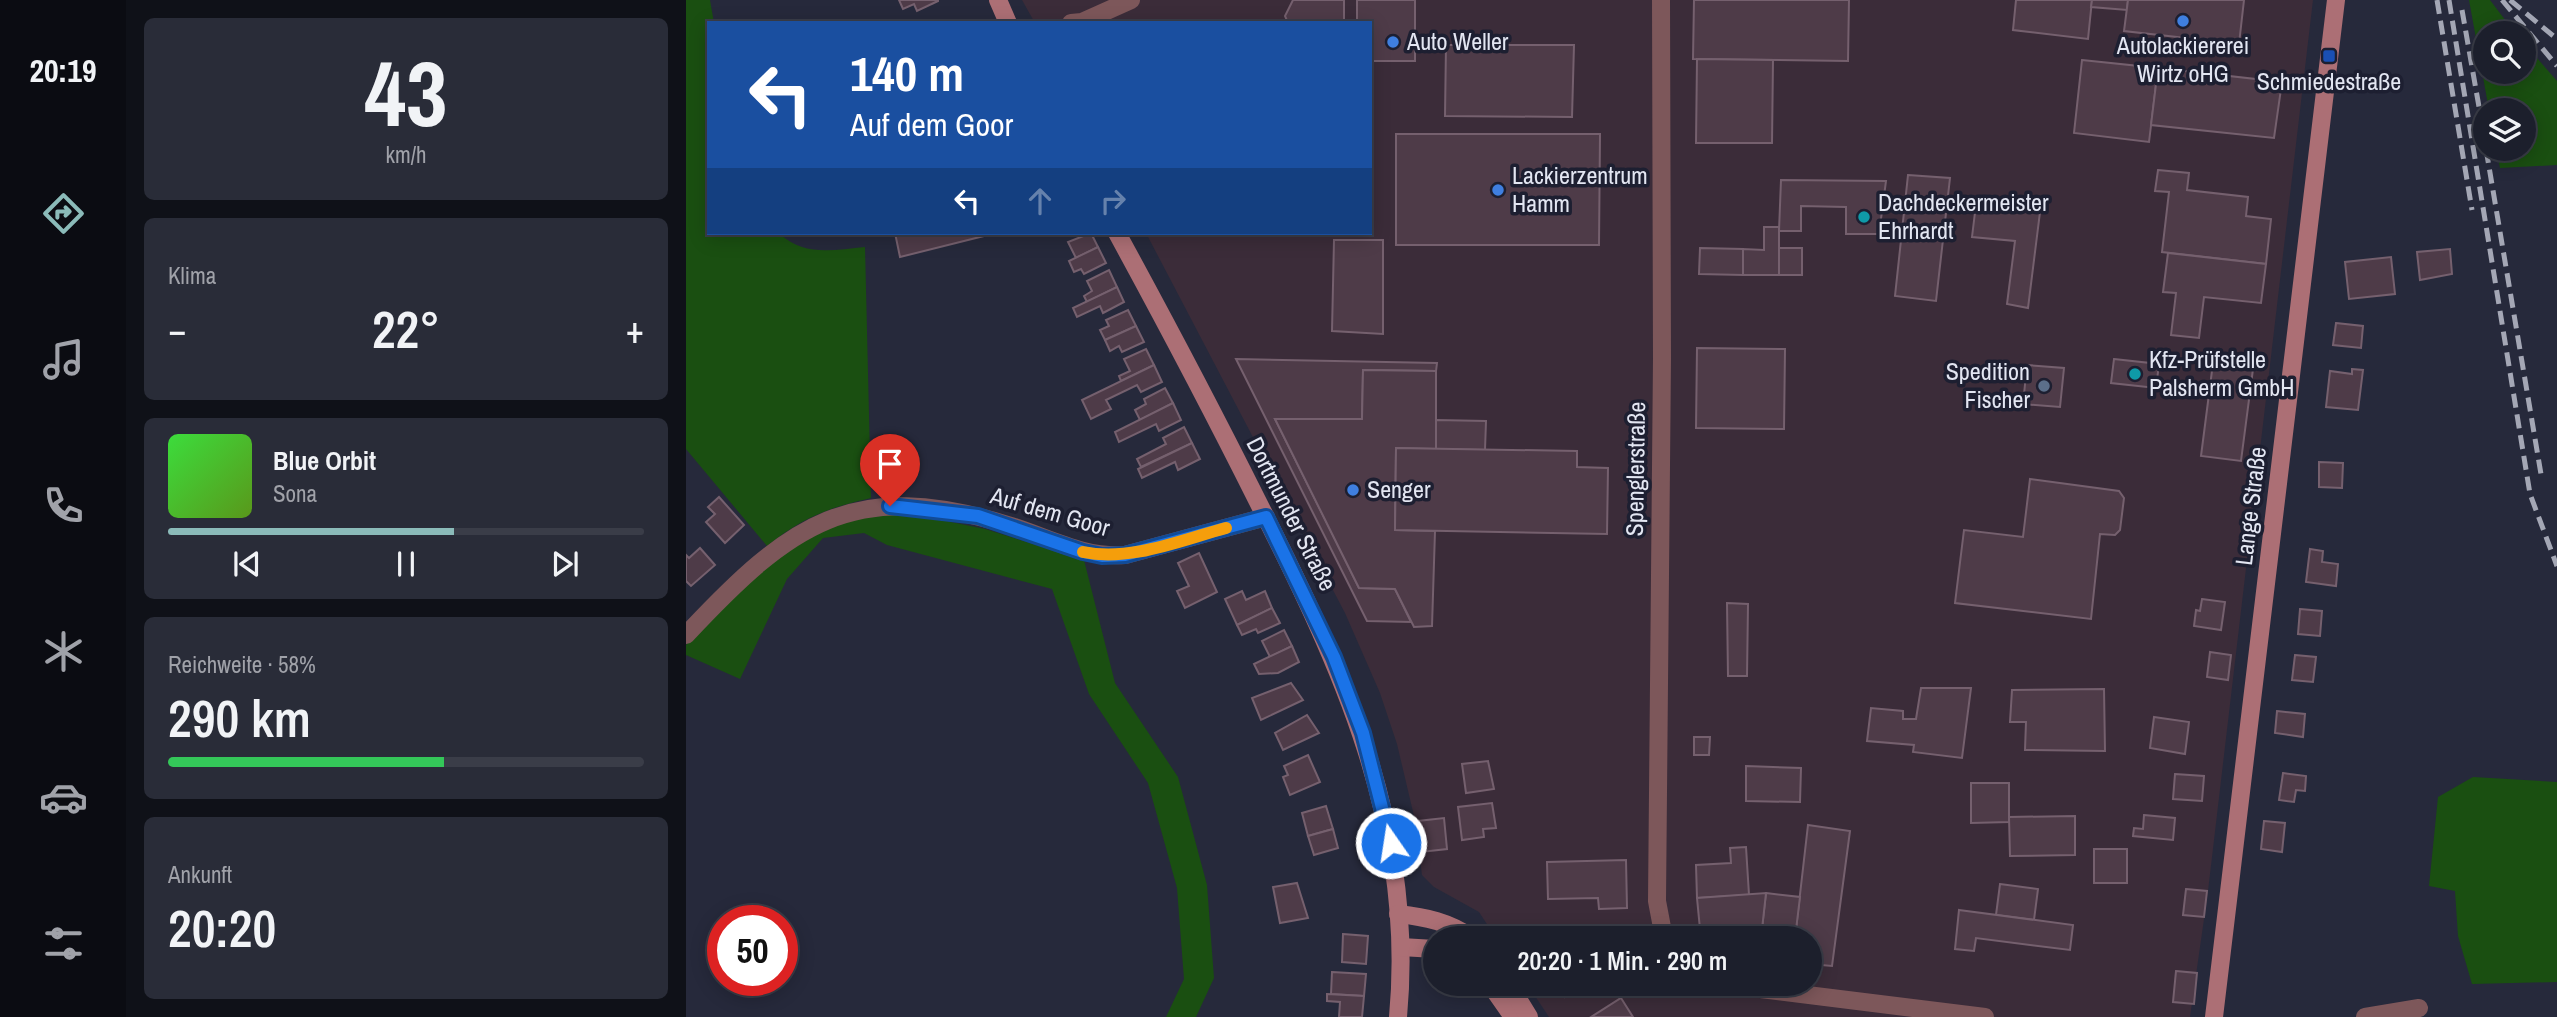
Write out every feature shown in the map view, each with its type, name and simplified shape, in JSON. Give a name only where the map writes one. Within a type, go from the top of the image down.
[{"type":"main road","points":[[998,0],[1007,21]]},
{"type":"main road","name":"Lange Straße","points":[[2214,1017],[2336,0]]},
{"type":"main road","name":"Dortmunder Straße","points":[[1118,235],[1266,517],[1334,657],[1363,733],[1391,843],[1401,947],[1398,1017]]},
{"type":"main road","points":[[1398,914],[1433,919],[1454,926]]},
{"type":"main road","points":[[1401,947],[1423,948]]},
{"type":"main road","points":[[1498,996],[1513,1017]]},
{"type":"main road","points":[[1516,996],[1529,1017]]},
{"type":"street","points":[[1084,21],[1131,0]]},
{"type":"street","name":"Spenglerstraße","points":[[1660,926],[1657,888],[1662,358],[1661,0]]},
{"type":"street","name":"Auf dem Goor","points":[[688,633],[772,552],[826,518],[849,511],[904,507],[978,516],[1102,556],[1125,555],[1266,517]]},
{"type":"street","points":[[1816,996],[1985,1017]]},
{"type":"street","points":[[2365,1017],[2419,1007]]},
{"type":"shaded area","points":[[1022,0],[2313,0],[2208,891],[2190,1017],[1549,1017],[1535,996],[1822,996],[1822,926],[1488,926],[1479,912],[1434,887],[1422,875],[1414,816],[1397,744],[1380,693],[1345,613],[1147,235],[1372,235],[1372,21],[1034,21]]},
{"type":"green space","points":[[686,0],[710,0],[714,21],[707,21],[707,235],[782,235],[798,246],[819,250],[865,247],[871,498],[816,515],[767,546],[686,449]]},
{"type":"green space","points":[[2469,0],[2490,0],[2506,21],[2473,21]]},
{"type":"green space","points":[[2536,57],[2557,81],[2557,165],[2500,168],[2499,161],[2536,161],[2536,98],[2487,98],[2484,84],[2536,84]]},
{"type":"green space","points":[[907,513],[985,529],[1084,560],[1115,683],[1178,777],[1207,885],[1214,978],[1196,1017],[1166,1017],[1184,979],[1177,888],[1148,783],[1089,694],[1052,589],[887,545],[864,533],[823,538],[787,579],[740,679],[686,655],[686,645],[752,577],[778,556],[835,521]]},
{"type":"green space","points":[[2473,777],[2557,782],[2557,982],[2472,984],[2458,936],[2455,891],[2429,886],[2438,797]]},
{"type":"building","points":[[899,0],[938,1],[917,11],[914,4],[903,9]]},
{"type":"building","points":[[1293,0],[1344,0],[1344,21],[1287,21],[1285,16]]},
{"type":"building","name":"Auto Weller","points":[[1357,0],[1415,0],[1415,61],[1372,61],[1372,21],[1357,21]]},
{"type":"building","points":[[1694,0],[1849,0],[1848,61],[1693,59]]},
{"type":"building","points":[[2016,0],[2092,0],[2088,39],[2013,30]]},
{"type":"building","points":[[2092,0],[2128,0],[2127,10],[2091,7]]},
{"type":"building","name":"Autolackiererei Wirtz oHG","points":[[2128,0],[2244,0],[2239,44],[2124,31]]},
{"type":"building","points":[[1446,45],[1574,45],[1572,117],[1445,116]]},
{"type":"building","points":[[1697,59],[1773,60],[1772,143],[1696,143]]},
{"type":"building","points":[[2082,60],[2158,68],[2149,142],[2074,133]]},
{"type":"building","points":[[2158,68],[2282,82],[2274,138],[2151,125]]},
{"type":"building","name":"Lackierzentrum Hamm","points":[[1396,134],[1600,134],[1599,245],[1396,245]]},
{"type":"building","points":[[2158,170],[2189,173],[2187,190],[2248,197],[2246,216],[2271,219],[2266,264],[2162,252],[2169,192],[2155,191]]},
{"type":"building","points":[[1908,175],[1950,178],[1936,301],[1895,296]]},
{"type":"building","name":"Dachdeckermeister Ehrhardt","points":[[1781,180],[1886,181],[1879,234],[1846,234],[1846,207],[1801,206],[1801,231],[1779,231]]},
{"type":"building","points":[[1977,196],[2041,204],[2028,308],[2007,304],[2015,241],[1972,237]]},
{"type":"building","points":[[1764,227],[1779,227],[1779,275],[1743,275],[1743,249],[1764,250]]},
{"type":"building","points":[[895,235],[988,235],[900,257]]},
{"type":"building","points":[[1092,235],[1098,247],[1076,258],[1068,242]]},
{"type":"building","points":[[1334,240],[1383,240],[1383,334],[1332,331]]},
{"type":"building","points":[[1098,247],[1106,263],[1084,274],[1081,269],[1074,272],[1069,261]]},
{"type":"building","points":[[1700,248],[1743,249],[1743,275],[1699,274]]},
{"type":"building","points":[[1779,248],[1802,248],[1802,275],[1779,275]]},
{"type":"building","points":[[2450,249],[2452,274],[2420,280],[2417,252]]},
{"type":"building","points":[[2168,253],[2266,264],[2261,303],[2204,297],[2199,338],[2171,335],[2176,293],[2163,292]]},
{"type":"building","points":[[2391,257],[2395,294],[2349,299],[2345,262]]},
{"type":"building","points":[[1109,270],[1117,287],[1087,302],[1084,296],[1092,291],[1087,281]]},
{"type":"building","points":[[1117,287],[1124,302],[1103,313],[1100,306],[1077,317],[1073,308]]},
{"type":"building","points":[[1128,310],[1136,326],[1105,340],[1100,330],[1109,326],[1106,320]]},
{"type":"building","points":[[2336,323],[2363,326],[2361,348],[2333,345]]},
{"type":"building","points":[[1136,326],[1144,342],[1122,352],[1119,346],[1110,351],[1105,340]]},
{"type":"building","points":[[1697,348],[1785,349],[1784,429],[1696,428]]},
{"type":"building","points":[[1146,349],[1154,365],[1121,381],[1119,376],[1130,371],[1124,359]]},
{"type":"building","points":[[1236,359],[1437,363],[1436,371],[1363,370],[1362,419],[1275,419],[1359,588],[1395,589],[1411,622],[1367,621]]},
{"type":"building","name":"Kfz-Prüfstelle Palsherm GmbH","points":[[2114,359],[2159,364],[2156,388],[2111,383]]},
{"type":"building","points":[[2213,363],[2253,369],[2241,461],[2201,456]]},
{"type":"building","points":[[1154,365],[1162,382],[1141,392],[1137,385],[1106,400],[1111,409],[1091,419],[1082,400]]},
{"type":"building","name":"Spedition Fischer","points":[[2027,365],[2064,368],[2060,407],[2023,404]]},
{"type":"building","points":[[2352,369],[2363,370],[2358,410],[2326,407],[2330,371],[2352,374]]},
{"type":"building","name":"Senger","points":[[1363,370],[1436,371],[1436,449],[1396,448],[1395,530],[1435,531],[1432,626],[1414,627],[1395,589],[1359,588],[1275,419],[1362,419]]},
{"type":"building","points":[[1165,388],[1173,403],[1140,420],[1135,410],[1146,404],[1144,399]]},
{"type":"building","points":[[1173,403],[1181,420],[1159,431],[1156,424],[1119,442],[1115,432]]},
{"type":"building","points":[[1436,420],[1486,421],[1485,450],[1436,449]]},
{"type":"building","points":[[1184,427],[1192,443],[1141,467],[1137,459],[1166,444],[1163,438]]},
{"type":"building","points":[[1192,443],[1200,459],[1178,470],[1175,462],[1142,478],[1138,469]]},
{"type":"building","points":[[1396,448],[1577,451],[1577,467],[1608,468],[1607,534],[1395,530]]},
{"type":"building","points":[[2319,462],[2343,463],[2342,488],[2319,487]]},
{"type":"building","points":[[2030,479],[2119,491],[2124,498],[2120,530],[2115,535],[2100,534],[2091,619],[1955,603],[1964,530],[2023,537]]},
{"type":"building","points":[[719,497],[744,525],[725,543],[706,522],[715,514],[708,507]]},
{"type":"building","points":[[700,548],[715,565],[691,586],[686,581],[686,555],[689,558]]},
{"type":"building","points":[[2310,549],[2323,551],[2322,562],[2338,564],[2336,586],[2306,582]]},
{"type":"building","points":[[1199,553],[1217,592],[1185,608],[1177,591],[1189,586],[1178,563]]},
{"type":"building","points":[[1242,591],[1246,600],[1265,591],[1272,608],[1237,625],[1225,599]]},
{"type":"building","points":[[2202,599],[2225,602],[2221,630],[2194,626],[2196,610],[2200,611]]},
{"type":"building","points":[[1727,603],[1748,604],[1747,676],[1728,676]]},
{"type":"building","points":[[1272,608],[1280,623],[1258,633],[1256,629],[1242,635],[1237,625]]},
{"type":"building","points":[[2300,609],[2322,611],[2320,636],[2298,634]]},
{"type":"building","points":[[1284,630],[1292,646],[1270,657],[1262,641]]},
{"type":"building","points":[[1292,646],[1299,662],[1278,673],[1259,674],[1254,664]]},
{"type":"building","points":[[2210,652],[2231,655],[2228,680],[2207,677]]},
{"type":"building","points":[[2295,655],[2316,657],[2313,682],[2292,680]]},
{"type":"building","points":[[1291,683],[1303,700],[1261,720],[1252,698]]},
{"type":"building","points":[[1921,688],[1971,688],[1962,758],[1913,752],[1914,745],[1867,741],[1871,708],[1903,711],[1903,719],[1916,719]]},
{"type":"building","points":[[2104,689],[2105,751],[2025,750],[2026,722],[2010,722],[2012,690]]},
{"type":"building","points":[[2277,711],[2305,714],[2303,737],[2275,733]]},
{"type":"building","points":[[1307,715],[1319,733],[1283,750],[1275,733]]},
{"type":"building","points":[[2154,717],[2189,722],[2185,754],[2150,748]]},
{"type":"building","points":[[1694,737],[1710,737],[1709,755],[1694,755]]},
{"type":"building","points":[[1308,755],[1320,782],[1290,795],[1283,777],[1288,775],[1284,766]]},
{"type":"building","points":[[1488,761],[1494,789],[1466,793],[1462,764]]},
{"type":"building","points":[[1746,766],[1801,768],[1800,802],[1746,801]]},
{"type":"building","points":[[2283,773],[2306,776],[2305,791],[2296,790],[2294,802],[2279,800]]},
{"type":"building","points":[[2175,774],[2204,776],[2202,801],[2173,799]]},
{"type":"building","points":[[1971,783],[2009,783],[2009,822],[1971,823]]},
{"type":"building","points":[[1492,803],[1496,828],[1483,829],[1484,837],[1462,840],[1458,807]]},
{"type":"building","points":[[1326,806],[1333,829],[1308,836],[1302,813]]},
{"type":"building","points":[[2144,815],[2175,818],[2173,840],[2133,836],[2134,828],[2143,829]]},
{"type":"building","points":[[2075,816],[2075,855],[2010,856],[2009,817]]},
{"type":"building","points":[[1444,818],[1447,849],[1421,852],[1418,821]]},
{"type":"building","points":[[2264,821],[2285,823],[2282,852],[2261,849]]},
{"type":"building","points":[[1808,825],[1850,831],[1832,966],[1822,965],[1822,926],[1796,926]]},
{"type":"building","points":[[1333,829],[1338,848],[1314,855],[1308,836]]},
{"type":"building","points":[[1746,847],[1749,895],[1697,898],[1696,865],[1731,863],[1730,848]]},
{"type":"building","points":[[2094,849],[2127,849],[2127,883],[2094,883]]},
{"type":"building","points":[[1626,860],[1627,908],[1599,909],[1598,898],[1548,899],[1547,862]]},
{"type":"building","points":[[1297,883],[1308,918],[1280,923],[1273,887]]},
{"type":"building","points":[[2000,884],[2038,889],[2034,920],[1996,915]]},
{"type":"building","points":[[2186,889],[2207,891],[2204,917],[2183,915]]},
{"type":"building","points":[[1766,893],[1800,897],[1796,926],[1762,926]]},
{"type":"building","points":[[1766,893],[1762,926],[1700,926],[1697,898]]},
{"type":"building","points":[[1959,910],[2073,925],[2070,950],[1976,938],[1974,951],[1955,949]]},
{"type":"building","points":[[1343,934],[1368,936],[1366,964],[1342,962]]},
{"type":"building","points":[[2176,971],[2197,973],[2194,1004],[2173,1002]]},
{"type":"building","points":[[1332,972],[1366,974],[1364,996],[1331,994]]},
{"type":"building","points":[[1327,994],[1364,996],[1362,1017],[1339,1017],[1340,1002],[1327,1001]]},
{"type":"building","points":[[1621,998],[1633,1017],[1591,1017]]},
{"type":"railway","points":[[2437,0],[2472,210]]},
{"type":"railway","points":[[2449,0],[2530,494],[2557,566]]},
{"type":"railway","points":[[2502,0],[2557,66]]},
{"type":"railway","points":[[2510,0],[2557,39]]},
{"type":"railway","points":[[2462,10],[2477,98]]},
{"type":"railway","points":[[2488,161],[2542,480]]},
{"type":"slow traffic","points":[[1083,552],[1102,556],[1125,555],[1226,528]]},
{"type":"place","name":"Autolackiererei Wirtz oHG","points":[[2183,21]]},
{"type":"place","name":"Auto Weller","points":[[1393,42]]},
{"type":"place","name":"Schmiedestraße","points":[[2329,56]]},
{"type":"place","name":"Lackierzentrum Hamm","points":[[1498,190]]},
{"type":"place","name":"Dachdeckermeister Ehrhardt","points":[[1864,217]]},
{"type":"place","name":"Kfz-Prüfstelle Palsherm GmbH","points":[[2135,374]]},
{"type":"place","name":"Spedition Fischer","points":[[2044,386]]},
{"type":"place","name":"Senger","points":[[1353,490]]},
{"type":"route","points":[[890,506],[978,516],[1102,556],[1125,555],[1266,517],[1334,657],[1363,733],[1391,843]]}]
